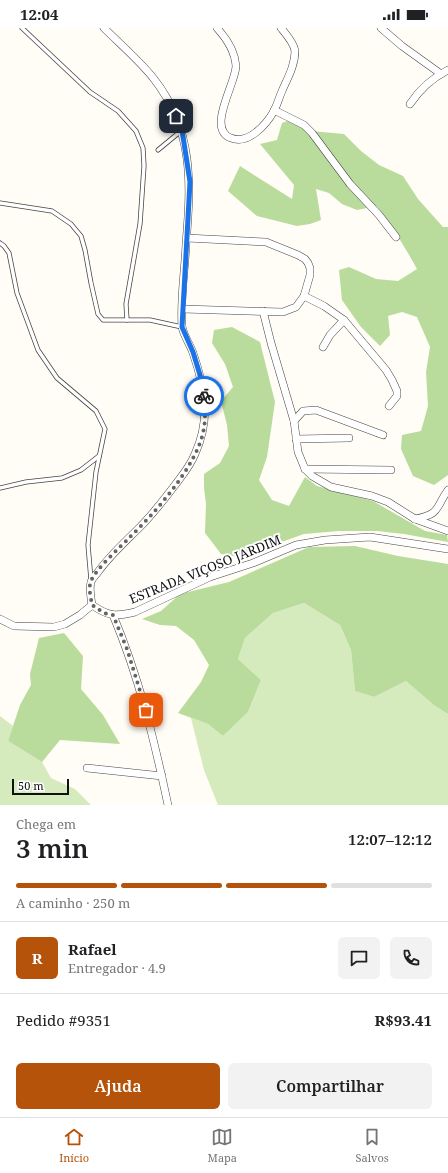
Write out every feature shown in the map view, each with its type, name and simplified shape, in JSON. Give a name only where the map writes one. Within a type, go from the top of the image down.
[{"type":"street","points":[[104,28],[154,79],[166,96],[182,130],[190,182],[182,327],[193,352],[204,393],[205,419],[203,434],[188,469],[147,520],[105,563],[91,581],[90,592],[92,605],[104,613],[113,615],[127,649],[156,746],[168,805]]},
{"type":"street","points":[[217,28],[231,48],[236,67],[220,123],[228,138],[234,139],[246,138],[264,125],[274,110],[291,73],[295,50],[287,35],[281,28]]},
{"type":"street","points":[[381,28],[402,46],[441,74]]},
{"type":"street","points":[[410,104],[417,94],[448,70]]},
{"type":"street","points":[[274,110],[304,125],[312,133],[350,184],[379,215],[396,237]]},
{"type":"street","points":[[183,309],[283,312],[291,310],[301,302],[310,275],[308,263],[298,255],[266,242],[187,238]]},
{"type":"street","points":[[304,296],[324,306],[344,320],[378,360],[395,386],[397,396],[389,406]]},
{"type":"street","points":[[264,311],[271,343],[294,421],[298,452],[305,469],[319,481],[331,487],[372,496],[388,502],[415,519],[448,531]]},
{"type":"street","points":[[323,347],[330,335],[344,320]]},
{"type":"street","points":[[294,421],[303,411],[316,410],[384,435]]},
{"type":"street","points":[[296,439],[349,438]]},
{"type":"street","points":[[305,469],[391,470]]},
{"type":"street","points":[[415,519],[435,512],[448,490]]},
{"type":"street","name":"ESTRADA VIÇOSO JARDIM","points":[[113,615],[135,612],[210,577],[253,563],[296,545],[325,540],[370,537],[448,550]]},
{"type":"street","points":[[0,619],[14,626],[54,626],[65,624],[80,615],[92,605]]},
{"type":"street","points":[[87,768],[162,776]]},
{"type":"lane","points":[[22,28],[90,92],[118,112],[136,131],[143,148],[144,166],[140,224],[126,304],[127,320]]},
{"type":"lane","points":[[158,150],[182,130]]},
{"type":"lane","points":[[0,203],[52,211],[71,224],[81,236],[98,314],[103,320],[150,320],[182,327]]},
{"type":"lane","points":[[0,243],[4,246],[8,253],[17,293],[38,350],[57,378],[96,411],[105,429],[99,456],[88,545],[91,581]]},
{"type":"lane","points":[[0,488],[26,482],[67,476],[81,470],[99,456]]},
{"type":"green space","points":[[290,120],[311,131],[344,134],[361,151],[379,165],[403,176],[418,199],[443,227],[448,227],[448,475],[434,485],[413,476],[401,449],[402,435],[421,431],[428,406],[426,372],[430,347],[417,317],[402,312],[388,316],[390,335],[380,346],[361,327],[342,300],[339,270],[349,267],[376,279],[398,281],[417,269],[388,221],[377,206],[357,210],[342,204],[329,193],[316,189],[321,220],[310,224],[297,226],[257,216],[228,191],[240,166],[292,199],[294,185],[260,144],[277,140],[282,123]]},
{"type":"green space","points":[[232,327],[260,342],[275,402],[267,457],[259,480],[272,500],[289,506],[305,477],[317,486],[373,501],[425,531],[447,535],[448,542],[377,531],[339,531],[304,534],[239,557],[221,554],[205,533],[206,504],[204,474],[220,463],[229,446],[227,425],[221,401],[233,387],[225,364],[212,343],[214,330]]},
{"type":"green space","points":[[355,546],[398,556],[448,564],[448,714],[435,706],[406,681],[374,697],[355,691],[351,650],[340,625],[304,603],[273,613],[245,638],[238,659],[261,680],[248,712],[223,736],[208,724],[178,713],[201,682],[209,665],[194,640],[176,626],[160,625],[142,619],[161,611],[180,594],[229,582],[309,547]]},
{"type":"green space","points":[[304,603],[340,625],[351,650],[355,691],[374,697],[406,681],[435,706],[448,714],[448,805],[218,805],[204,770],[191,718],[208,724],[223,736],[248,712],[261,680],[238,659],[245,638],[273,613]]},
{"type":"green space","points":[[64,633],[83,656],[81,689],[103,715],[120,744],[60,740],[42,762],[8,741],[20,705],[31,685],[30,674],[39,638]]},
{"type":"green space","points":[[0,716],[13,726],[8,741],[42,762],[51,778],[75,789],[91,805],[0,805]]},
{"type":"way so far","points":[[146,710],[127,649],[113,615],[104,613],[92,605],[90,592],[91,581],[118,548],[142,525],[188,469],[203,434],[205,419],[204,396]]},
{"type":"route","points":[[176,116],[182,130],[190,182],[182,327],[193,352],[200,375],[204,396]]}]
